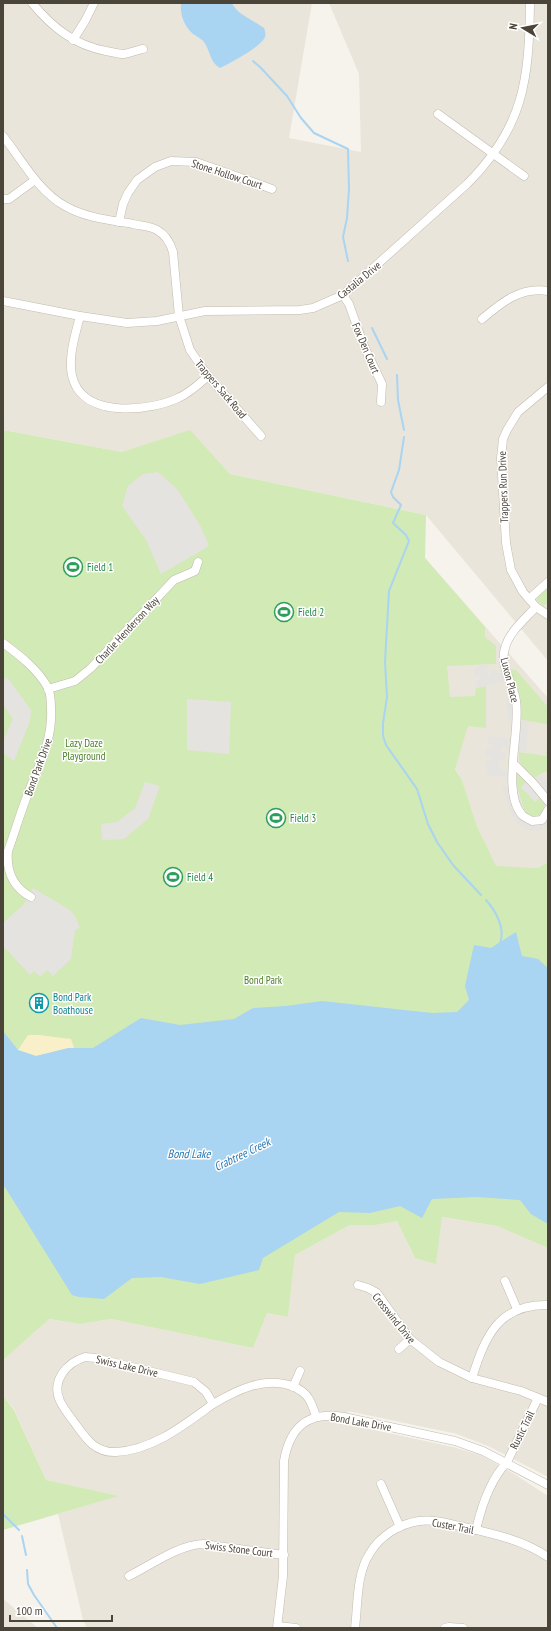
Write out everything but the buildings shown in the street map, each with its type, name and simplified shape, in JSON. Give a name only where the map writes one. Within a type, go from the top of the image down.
[{"type":"street","points":[[32,3],[52,24],[74,40],[90,48],[124,54],[142,49]]},
{"type":"street","points":[[74,40],[94,3]]},
{"type":"street","name":"Castalia Drive","points":[[3,301],[80,316],[126,323],[142,323],[193,313],[218,310],[300,310],[313,308],[343,295],[467,184],[482,169],[500,144],[512,124],[525,82],[529,56],[530,3]]},
{"type":"street","points":[[438,114],[524,176]]},
{"type":"street","name":"Trappers Sack Road","points":[[3,136],[35,180],[49,195],[71,209],[88,215],[152,228],[163,235],[171,244],[176,273],[179,316],[190,350],[208,376],[261,436]]},
{"type":"street","name":"Stone Hollow Court","points":[[119,222],[123,204],[128,193],[137,180],[155,167],[171,161],[177,160],[196,162],[272,188]]},
{"type":"street","points":[[3,199],[9,199],[35,180]]},
{"type":"street","points":[[482,319],[499,304],[516,294],[535,290],[548,291]]},
{"type":"street","name":"Fox Den Court","points":[[343,295],[349,304],[364,346],[382,384],[381,402]]},
{"type":"street","points":[[80,316],[71,368],[74,383],[81,393],[90,401],[105,407],[116,408],[156,405],[170,401],[187,393],[208,376]]},
{"type":"street","name":"Trappers Run Drive","points":[[547,613],[536,607],[516,581],[507,557],[501,458],[502,446],[507,430],[518,412],[548,387]]},
{"type":"street","name":"Charlie Henderson Way","points":[[48,689],[75,681],[91,668],[174,580],[195,571],[198,562]]},
{"type":"street","points":[[529,599],[548,582]]},
{"type":"street","name":"Luxon Place","points":[[536,607],[512,634],[507,642],[504,652],[506,667],[514,692],[517,708],[512,780],[513,793],[521,814],[532,821],[542,820],[548,810]]},
{"type":"street","points":[[3,642],[30,666],[48,689]]},
{"type":"street","name":"Bond Park Drive","points":[[31,897],[21,891],[11,878],[7,859],[8,851],[23,808],[49,741],[51,714],[48,689]]},
{"type":"street","points":[[514,764],[534,783],[548,801]]},
{"type":"street","points":[[505,1281],[517,1309]]},
{"type":"street","name":"Crosswind Drive","points":[[358,1286],[368,1288],[377,1293],[410,1339],[439,1362],[472,1378],[521,1391],[548,1402]]},
{"type":"street","points":[[472,1378],[488,1335],[501,1320],[517,1309],[548,1304]]},
{"type":"street","points":[[399,1349],[410,1339]]},
{"type":"street","name":"Swiss Lake Drive","points":[[213,1404],[206,1392],[194,1382],[95,1358],[85,1357],[68,1365],[63,1371],[58,1384],[60,1401],[87,1440],[97,1449],[108,1452],[117,1452],[152,1443],[175,1431],[213,1404],[239,1391],[262,1383],[282,1383],[303,1392],[309,1398],[316,1416]]},
{"type":"street","points":[[293,1387],[300,1371]]},
{"type":"street","name":"Rustic Trail","points":[[476,1530],[481,1508],[485,1499],[502,1467],[507,1462],[538,1398]]},
{"type":"street","name":"Bond Lake Drive","points":[[278,1627],[284,1555],[284,1461],[286,1448],[294,1432],[316,1416],[340,1416],[441,1437],[469,1445],[507,1462],[548,1485]]},
{"type":"street","points":[[381,1484],[400,1527]]},
{"type":"street","name":"Custer Trail","points":[[355,1628],[360,1584],[369,1554],[382,1539],[400,1527],[419,1521],[427,1521],[476,1530],[518,1541],[548,1557]]},
{"type":"street","name":"Swiss Stone Court","points":[[129,1576],[182,1548],[193,1545],[203,1544],[284,1555]]},
{"type":"street","points":[[278,1627],[296,1628]]},
{"type":"street","points":[[445,1628],[463,1628]]},
{"type":"shaded area","points":[[3,3],[312,3],[289,138],[361,152],[359,74],[329,3],[548,3],[548,661],[426,515],[230,474],[190,431],[122,452],[3,430]]},
{"type":"shaded area","points":[[158,472],[178,490],[201,527],[209,546],[161,574],[146,540],[122,506],[128,486],[143,474]]},
{"type":"shaded area","points":[[425,558],[548,698],[548,862],[538,868],[496,867],[477,826],[462,780],[405,685]]},
{"type":"shaded area","points":[[487,664],[488,676],[491,677],[490,672],[495,669],[497,673],[502,673],[506,681],[476,688],[475,681],[481,677],[479,675],[475,677],[473,669],[479,667],[479,665]]},
{"type":"shaded area","points":[[7,677],[31,710],[30,721],[14,761],[3,753],[3,741],[13,719],[3,704],[3,680]]},
{"type":"shaded area","points":[[520,695],[521,720],[529,721],[526,753],[503,746],[501,747],[501,752],[506,753],[505,761],[499,760],[499,767],[501,770],[509,770],[508,777],[488,777],[485,761],[491,760],[491,757],[485,755],[487,748],[492,749],[493,747],[493,745],[488,744],[489,736],[512,739],[513,722],[508,720],[506,699]]},
{"type":"shaded area","points":[[187,699],[231,702],[229,754],[187,750]]},
{"type":"shaded area","points":[[530,773],[535,778],[540,774],[548,783],[548,827],[530,831],[516,823],[510,811],[502,787],[516,783],[525,813],[531,816],[538,816],[543,813],[545,805],[539,798],[535,802],[521,787],[526,782],[523,779]]},
{"type":"shaded area","points":[[145,782],[160,786],[148,819],[124,839],[102,840],[101,824],[117,822],[135,808]]},
{"type":"shaded area","points":[[33,888],[70,910],[75,916],[80,928],[75,930],[71,959],[53,976],[47,970],[40,977],[34,971],[30,975],[3,946],[3,923],[23,905]]},
{"type":"shaded area","points":[[441,1217],[497,1226],[548,1248],[548,1477],[488,1446],[457,1434],[348,1411],[346,1424],[453,1447],[480,1455],[511,1472],[548,1496],[548,1628],[87,1628],[83,1620],[58,1514],[118,1496],[46,1480],[14,1409],[3,1396],[3,1360],[48,1319],[80,1324],[111,1319],[253,1348],[267,1313],[288,1317],[295,1255],[350,1225],[376,1225],[397,1221],[415,1258],[436,1263]]},
{"type":"shaded area","points":[[3,1599],[38,1628],[3,1628]]},
{"type":"green space","name":"Bond Park","points":[[3,430],[122,452],[190,430],[230,474],[426,515],[425,558],[485,627],[485,637],[496,646],[496,664],[447,666],[450,697],[475,696],[476,688],[486,686],[486,728],[468,726],[455,769],[462,780],[477,826],[496,866],[538,868],[548,862],[548,1248],[497,1226],[442,1217],[436,1264],[415,1258],[397,1221],[376,1225],[350,1225],[295,1255],[288,1317],[267,1313],[253,1348],[111,1319],[80,1324],[49,1319],[3,1360]]},
{"type":"green space","points":[[548,586],[548,603],[543,606],[536,598]]},
{"type":"green space","points":[[510,669],[516,670],[548,707],[548,724],[521,720],[520,695]]},
{"type":"green space","points":[[548,742],[548,771],[535,778],[521,764],[519,752],[546,756]]},
{"type":"green space","points":[[517,774],[522,776],[526,782],[521,787],[535,802],[539,798],[545,805],[545,809],[541,814],[532,816],[525,813],[516,783]]},
{"type":"green space","points":[[3,1396],[14,1410],[46,1480],[119,1496],[3,1530]]},
{"type":"sand","points":[[28,1035],[71,1039],[74,1048],[36,1056],[18,1050]]},
{"type":"water","points":[[181,3],[232,3],[237,11],[264,28],[265,37],[252,50],[220,68],[212,60],[204,42],[186,26],[181,11]]},
{"type":"water","name":"Bond Lake","points":[[516,932],[522,956],[538,959],[548,968],[548,1224],[531,1214],[520,1200],[476,1197],[432,1199],[422,1218],[400,1206],[370,1213],[339,1212],[263,1258],[259,1270],[200,1284],[161,1277],[132,1278],[104,1299],[72,1295],[3,1184],[3,1031],[18,1050],[36,1056],[68,1048],[93,1048],[141,1018],[180,1025],[234,1019],[253,1008],[286,1006],[322,1001],[432,1013],[457,1012],[469,1000],[465,986],[474,945],[491,948]]},
{"type":"waterway","points":[[253,61],[287,96],[301,118],[314,133],[348,149],[349,189],[347,218],[343,237],[348,261]]},
{"type":"waterway","points":[[372,328],[387,359]]},
{"type":"waterway","points":[[397,375],[398,400],[404,430]]},
{"type":"waterway","points":[[404,437],[399,470],[391,492],[393,497],[401,505],[393,523],[406,535],[409,541],[389,591],[385,662],[387,697],[383,723],[383,736],[386,745],[417,789],[428,824],[437,842],[453,865],[481,895]]},
{"type":"waterway","points":[[486,900],[493,909],[501,925],[502,931],[500,943]]},
{"type":"waterway","points":[[3,1514],[19,1530]]},
{"type":"waterway","points":[[22,1536],[26,1555]]},
{"type":"waterway","points":[[27,1570],[28,1584],[57,1628]]},
{"type":"place","name":"Field 1","points":[[73,567]]},
{"type":"place","name":"Field 2","points":[[284,612]]},
{"type":"place","name":"Field 3","points":[[276,818]]},
{"type":"place","name":"Field 4","points":[[173,877]]},
{"type":"place","name":"Bond Park Boathouse","points":[[39,1003]]},
{"type":"park label","name":"Lazy Daze Playground","points":[[84,749]]},
{"type":"water label","name":"Crabtree Creek","points":[[242,1154]]}]
